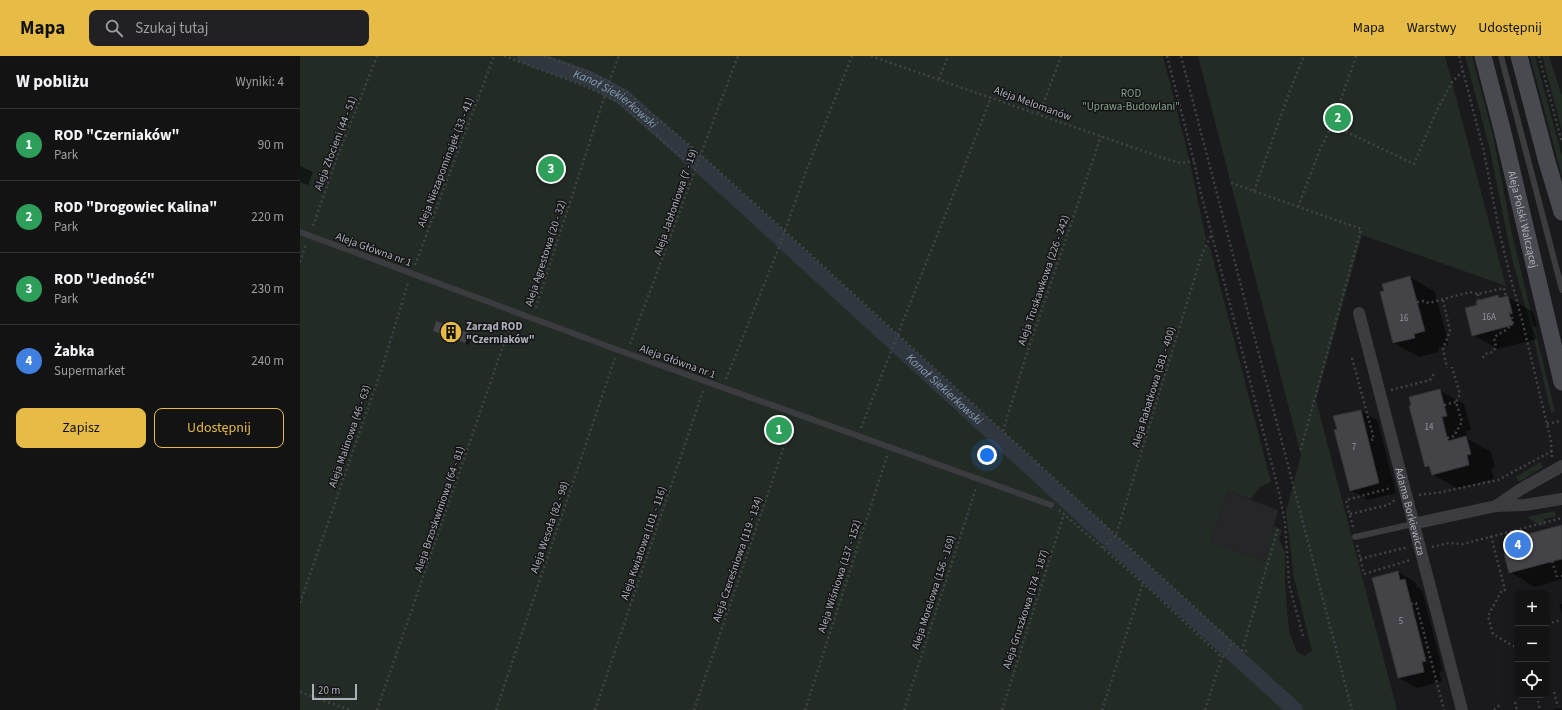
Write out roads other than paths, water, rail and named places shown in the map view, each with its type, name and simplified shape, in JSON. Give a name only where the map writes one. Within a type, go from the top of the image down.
[{"type":"main road","name":"Aleja Polski Walczącej","points":[[1483,56],[1502,129],[1562,382]]},
{"type":"main road","points":[[1519,56],[1546,162],[1562,212]]},
{"type":"street","name":"Adama Borkiewicza","points":[[1359,313],[1462,710]]},
{"type":"street","points":[[1496,506],[1520,489],[1562,466]]},
{"type":"street","points":[[1414,524],[1496,506],[1525,505],[1562,499]]},
{"type":"lane","points":[[1500,56],[1562,290]]},
{"type":"lane","name":"Aleja Główna nr 1","points":[[300,232],[706,382],[1051,505]]},
{"type":"lane","points":[[1355,537],[1414,524]]},
{"type":"waterway","name":"Kanał Siekierkowski","points":[[525,56],[590,79],[623,97],[695,161]]},
{"type":"waterway","name":"Kanał Siekierkowski","points":[[700,165],[781,239]]},
{"type":"waterway","name":"Kanał Siekierkowski","points":[[783,241],[1106,537]]},
{"type":"waterway","name":"Kanał Siekierkowski","points":[[1112,543],[1227,648]]},
{"type":"waterway","name":"Kanał Siekierkowski","points":[[1230,651],[1295,710]]},
{"type":"place","name":"ROD \"Drogowiec Kalina\"","points":[[1338,118]]},
{"type":"place","name":"ROD \"Jedność\"","points":[[551,169]]},
{"type":"place","name":"Zarząd ROD \"Czerniaków\"","points":[[451,332]]},
{"type":"place","name":"ROD \"Czerniaków\"","points":[[779,430]]},
{"type":"place","name":"Żabka","points":[[1518,545]]},
{"type":"park label","name":"ROD \"Uprawa-Budowlani\"","points":[[1131,99]]}]
